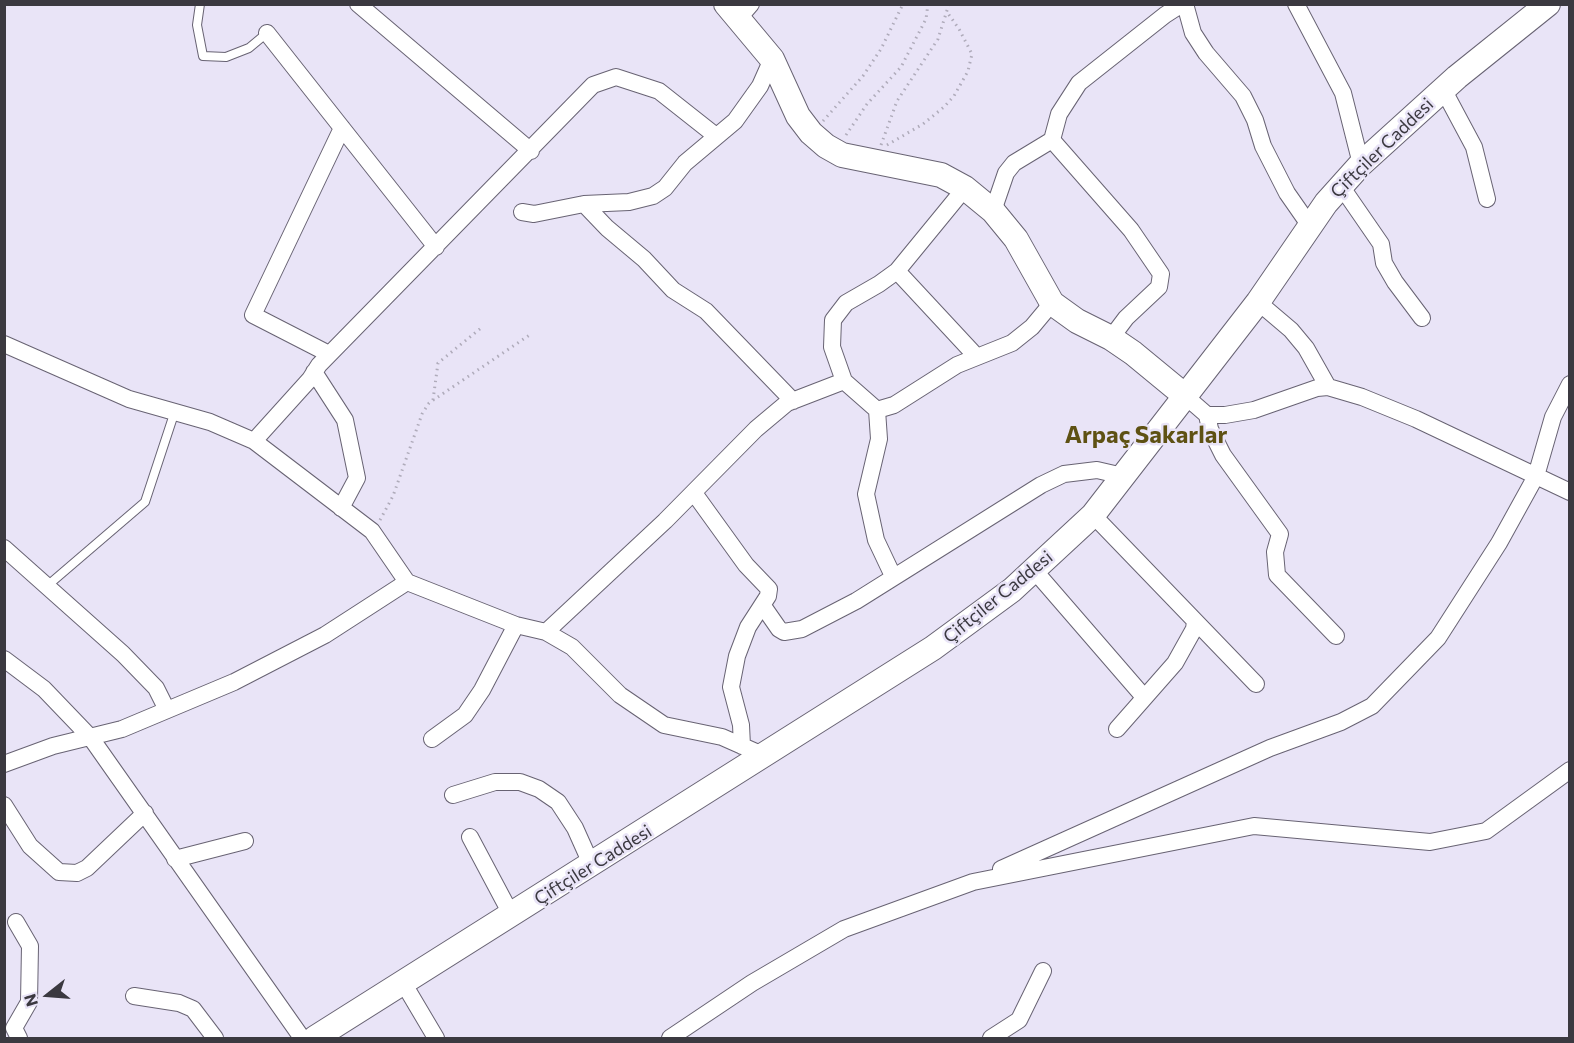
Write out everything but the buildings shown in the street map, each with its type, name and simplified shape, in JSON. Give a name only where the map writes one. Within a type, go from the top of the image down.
[{"type":"street","points":[[358,4],[531,151]]},
{"type":"street","points":[[993,211],[1010,168],[1052,140],[1059,114],[1079,83],[1165,15],[1183,4],[1193,33],[1206,53],[1243,96],[1255,120],[1263,146],[1287,193],[1310,226]]},
{"type":"street","points":[[1296,4],[1343,93],[1361,164]]},
{"type":"street","name":"Çiftçiler Caddesi","points":[[315,1038],[765,756],[933,648],[1012,590],[1093,515],[1258,302],[1310,226],[1361,164],[1443,89],[1548,4]]},
{"type":"street","points":[[738,9],[772,59],[786,94],[811,133],[842,155],[941,175],[966,188],[993,211],[1016,239],[1052,303],[1077,321],[1111,338],[1207,415],[1210,429],[1223,455],[1280,534],[1275,552],[1277,575],[1336,636]]},
{"type":"street","points":[[267,33],[436,247]]},
{"type":"street","points":[[522,212],[547,213],[584,204],[629,202],[653,196],[735,121],[747,106],[772,59]]},
{"type":"street","points":[[254,441],[329,354],[593,86],[616,77],[659,91],[716,136]]},
{"type":"street","points":[[1443,89],[1474,147],[1487,199]]},
{"type":"street","points":[[329,354],[254,315],[342,128]]},
{"type":"street","points":[[1052,140],[1131,230],[1161,274],[1159,287],[1126,318],[1111,338]]},
{"type":"street","points":[[1341,186],[1381,244],[1384,263],[1395,282],[1422,318]]},
{"type":"street","points":[[893,576],[876,540],[866,494],[879,440],[877,410],[844,381],[832,347],[833,320],[846,303],[897,271],[966,188]]},
{"type":"street","points":[[584,204],[607,228],[644,259],[673,290],[706,311],[793,401]]},
{"type":"street","points":[[897,271],[976,356]]},
{"type":"street","points":[[1258,302],[1291,330],[1306,348],[1328,387]]},
{"type":"street","points":[[877,410],[894,405],[976,356],[994,352],[1012,344],[1032,327],[1052,303]]},
{"type":"street","points":[[4,344],[129,399],[175,411],[235,431],[254,441],[372,531],[407,582],[516,625],[546,632],[572,647],[620,695],[664,725],[722,737],[765,756]]},
{"type":"street","points":[[314,372],[345,420],[357,478],[341,508]]},
{"type":"street","points":[[546,632],[694,493],[756,429],[793,401],[844,381]]},
{"type":"street","points":[[670,1038],[752,983],[844,929],[973,882],[1270,748],[1341,722],[1372,706],[1438,638],[1499,543],[1536,476],[1553,417],[1569,384]]},
{"type":"street","points":[[1207,415],[1254,410],[1309,390],[1328,387],[1362,397],[1405,415],[1569,492]]},
{"type":"street","points":[[763,606],[779,629],[784,632],[802,629],[856,601],[1041,485],[1064,474],[1097,470],[1123,476]]},
{"type":"street","points":[[694,493],[746,565],[769,589],[763,606],[748,627],[737,656],[731,687],[741,725],[742,746]]},
{"type":"street","points":[[1093,515],[1256,684]]},
{"type":"street","points":[[4,571],[10,553],[136,667],[156,688],[167,710]]},
{"type":"street","points":[[1034,570],[1144,697]]},
{"type":"street","points":[[4,764],[53,746],[92,738],[167,710],[272,664],[407,582]]},
{"type":"street","points":[[1117,729],[1174,663],[1194,629],[1195,621]]},
{"type":"street","points":[[432,739],[465,715],[516,625]]},
{"type":"street","points":[[4,659],[44,689],[92,738],[175,860],[302,1038]]},
{"type":"street","points":[[973,882],[1254,826],[1430,842],[1486,831],[1569,770]]},
{"type":"street","points":[[453,795],[495,782],[520,782],[539,789],[558,802],[575,828],[592,866]]},
{"type":"street","points":[[4,805],[30,846],[58,872],[77,873],[87,868],[145,813]]},
{"type":"street","points":[[470,837],[512,916]]},
{"type":"street","points":[[175,860],[245,841]]},
{"type":"street","points":[[12,1028],[29,1002],[30,946],[16,922]]},
{"type":"street","points":[[991,1038],[1018,1020],[1043,971]]},
{"type":"street","points":[[404,984],[436,1038]]},
{"type":"street","points":[[134,996],[179,1003],[193,1009],[215,1038]]},
{"type":"lane","points":[[200,4],[197,25],[204,56],[226,57],[249,48],[267,33]]},
{"type":"lane","points":[[47,586],[146,502],[175,411]]},
{"type":"path","points":[[811,133],[863,76],[881,49],[903,4]]},
{"type":"path","points":[[834,151],[867,104],[902,67],[926,19],[928,4]]},
{"type":"path","points":[[947,12],[972,54],[968,71],[954,96],[944,107],[923,124],[880,148],[889,117],[938,39],[949,4]]},
{"type":"path","points":[[433,400],[438,363],[482,328]]},
{"type":"path","points":[[372,531],[393,496],[422,414],[433,400],[531,334]]},
{"type":"district","name":"Arpaç Sakarlar","points":[[1146,435]]}]
